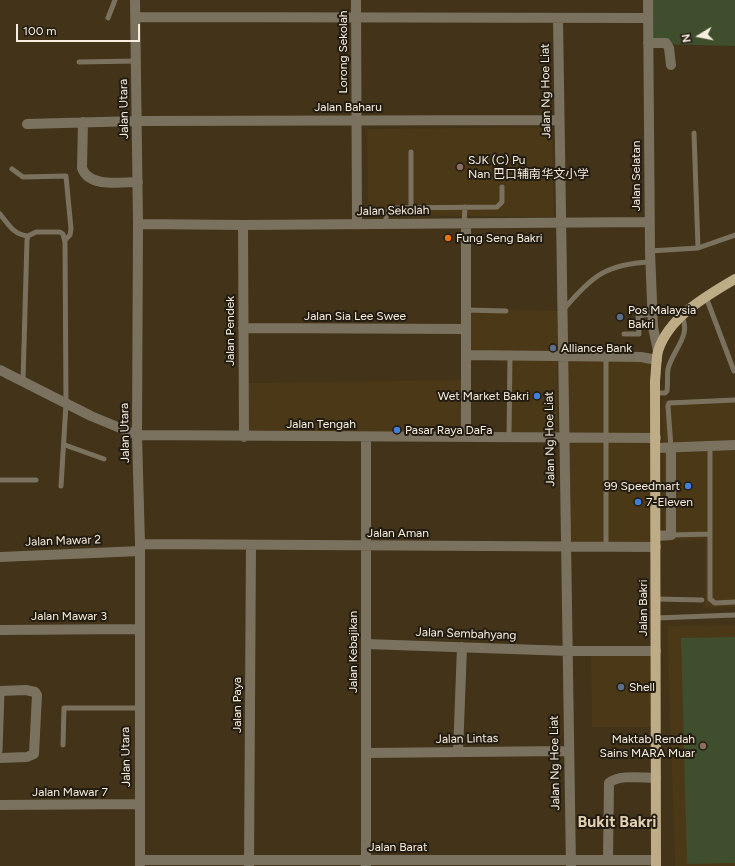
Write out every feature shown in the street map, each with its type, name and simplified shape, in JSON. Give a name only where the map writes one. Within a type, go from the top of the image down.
[{"type":"main road","points":[[651,357],[667,332],[681,316],[706,297],[734,282]]},
{"type":"main road","name":"Jalan Bakri","points":[[651,357],[655,393],[656,443],[656,863]]},
{"type":"street","name":"Jalan Utara","points":[[135,0],[138,182],[135,550],[139,628],[135,708],[140,804],[140,863]]},
{"type":"street","name":"Lorong Sekolah","points":[[356,0],[357,224]]},
{"type":"street","name":"Jalan Selatan","points":[[648,0],[643,18],[648,43],[649,222],[653,327],[651,357]]},
{"type":"street","points":[[136,17],[643,18]]},
{"type":"street","name":"Jalan Ng Hoe Liat","points":[[558,18],[565,547],[570,651],[568,751],[571,863]]},
{"type":"street","points":[[648,43],[666,43],[669,48],[670,65]]},
{"type":"street","name":"Jalan Baharu","points":[[27,124],[137,121],[559,120]]},
{"type":"street","points":[[83,122],[82,168],[85,174],[95,181],[138,182]]},
{"type":"street","name":"Jalan Sekolah","points":[[138,224],[561,224],[649,222]]},
{"type":"street","points":[[465,223],[466,437]]},
{"type":"street","name":"Jalan Pendek","points":[[243,225],[244,437]]},
{"type":"street","name":"Jalan Sia Lee Swee","points":[[244,328],[466,329]]},
{"type":"street","points":[[466,355],[651,357]]},
{"type":"street","name":"Jalan Tengah","points":[[0,370],[91,416],[137,435],[244,437],[607,438],[656,443],[671,448],[735,445]]},
{"type":"street","name":"Jalan Kebajikan","points":[[366,437],[366,863]]},
{"type":"street","points":[[656,536],[671,535],[671,448]]},
{"type":"street","name":"Jalan Aman","points":[[135,550],[251,545],[656,547]]},
{"type":"street","name":"Jalan Paya","points":[[249,863],[251,545]]},
{"type":"street","name":"Jalan Mawar 2","points":[[0,557],[135,550]]},
{"type":"street","name":"Jalan Mawar 3","points":[[0,630],[139,628]]},
{"type":"street","name":"Jalan Sembahyang","points":[[366,644],[570,651],[656,651]]},
{"type":"street","points":[[458,752],[462,647]]},
{"type":"street","points":[[0,758],[27,757],[33,755],[36,751],[35,692],[26,690],[1,691]]},
{"type":"street","name":"Jalan Lintas","points":[[366,753],[568,751]]},
{"type":"street","points":[[608,860],[609,783],[620,778],[656,778]]},
{"type":"street","name":"Jalan Mawar 7","points":[[0,805],[140,804]]},
{"type":"street","name":"Jalan Barat","points":[[140,863],[571,863],[608,860],[656,863]]},
{"type":"lane","points":[[108,18],[115,0]]},
{"type":"lane","points":[[79,62],[136,61]]},
{"type":"lane","points":[[694,133],[698,248]]},
{"type":"lane","points":[[411,152],[411,207]]},
{"type":"lane","points":[[12,169],[23,177],[66,176],[71,230],[70,235],[65,240]]},
{"type":"lane","points":[[386,224],[386,214],[390,208],[499,206],[502,202],[502,187]]},
{"type":"lane","points":[[464,207],[465,223]]},
{"type":"lane","points":[[0,214],[17,234],[28,236],[36,232],[60,232],[65,240],[66,404],[65,445],[61,486]]},
{"type":"lane","points":[[650,251],[698,248],[735,235]]},
{"type":"lane","points":[[23,381],[28,236]]},
{"type":"lane","points":[[562,311],[596,276],[612,268],[628,263],[650,262]]},
{"type":"lane","points":[[706,297],[734,371]]},
{"type":"lane","points":[[466,310],[506,311]]},
{"type":"lane","points":[[624,334],[639,334],[638,316],[652,314]]},
{"type":"lane","points":[[655,393],[665,393],[667,391],[668,368],[685,334],[685,324],[681,316]]},
{"type":"lane","points":[[509,438],[510,356]]},
{"type":"lane","points":[[606,357],[606,547]]},
{"type":"lane","points":[[671,448],[669,403],[735,400]]},
{"type":"lane","points":[[65,445],[104,459]]},
{"type":"lane","points":[[710,446],[710,599],[715,603],[735,602]]},
{"type":"lane","points":[[0,480],[36,480]]},
{"type":"lane","points":[[671,535],[710,534]]},
{"type":"lane","points":[[656,599],[702,600]]},
{"type":"lane","points":[[656,618],[735,616]]},
{"type":"lane","points":[[0,751],[1,691]]},
{"type":"lane","points":[[63,745],[64,708],[135,708]]},
{"type":"shaded area","name":"SJK (C) Pu Nan 巴口辅南华文小学","points":[[552,127],[554,217],[377,215],[368,206],[367,129]]},
{"type":"shaded area","points":[[469,308],[559,311],[560,354],[469,353]]},
{"type":"shaded area","name":"Wet Market Bakri","points":[[512,359],[557,359],[557,432],[512,432]]},
{"type":"shaded area","points":[[566,360],[650,361],[651,551],[567,550]]},
{"type":"shaded area","points":[[463,380],[462,434],[247,433],[246,383]]},
{"type":"shaded area","points":[[735,399],[735,607],[705,608],[705,539],[664,541],[662,400]]},
{"type":"shaded area","name":"Maktab Rendah Sains MARA Muar","points":[[735,625],[735,866],[675,866],[667,626]]},
{"type":"shaded area","points":[[591,654],[651,654],[651,727],[592,727]]},
{"type":"green space","points":[[652,0],[735,0],[735,46],[653,44]]},
{"type":"green space","name":"Maktab Rendah Sains MARA Muar","points":[[735,637],[735,863],[687,864],[681,638]]},
{"type":"place","name":"SJK (C) Pu Nan 巴口辅南华文小学","points":[[460,167]]},
{"type":"place","name":"Fung Seng Bakri","points":[[448,238]]},
{"type":"place","name":"Pos Malaysia Bakri","points":[[620,317]]},
{"type":"place","name":"Alliance Bank","points":[[553,348]]},
{"type":"place","name":"Wet Market Bakri","points":[[537,396]]},
{"type":"place","name":"Pasar Raya DaFa","points":[[397,430]]},
{"type":"place","name":"99 Speedmart","points":[[688,486]]},
{"type":"place","name":"7-Eleven","points":[[638,502]]},
{"type":"place","name":"Shell","points":[[621,687]]},
{"type":"place","name":"Maktab Rendah Sains MARA Muar","points":[[703,746]]},
{"type":"district","name":"Bukit Bakri","points":[[617,822]]}]
